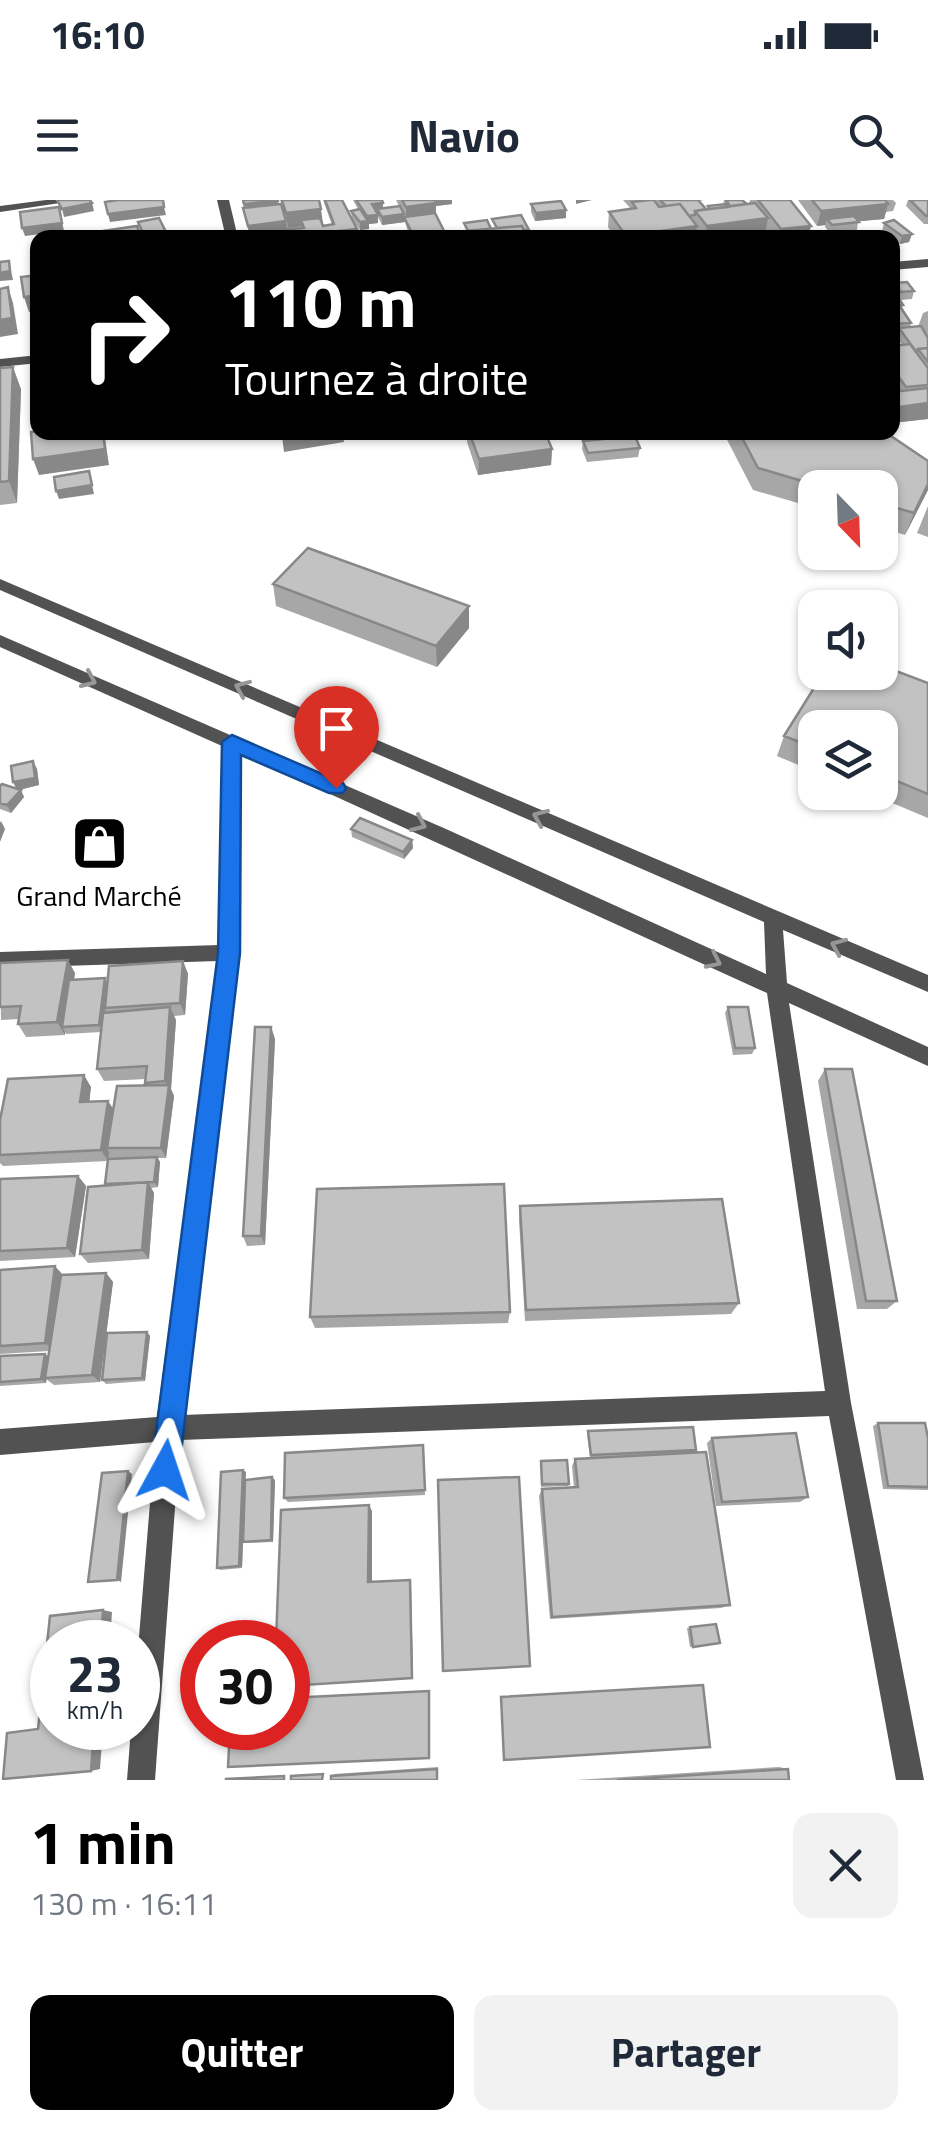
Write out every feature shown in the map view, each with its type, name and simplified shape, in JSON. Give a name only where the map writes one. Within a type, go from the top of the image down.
[{"type":"street","points":[[0,209],[74,200]]},
{"type":"street","points":[[223,200],[230,230]]},
{"type":"street","points":[[0,363],[30,360]]},
{"type":"street","points":[[0,584],[928,984]]},
{"type":"street","points":[[0,641],[440,834],[928,1057]]},
{"type":"street","points":[[142,1780],[168,1431],[229,953],[232,742]]},
{"type":"street","points":[[772,918],[777,991],[839,1403],[910,1780]]},
{"type":"street","points":[[0,960],[229,953]]},
{"type":"street","points":[[0,1442],[168,1431],[839,1403]]},
{"type":"building","points":[[57,200],[90,200],[92,203],[62,209]]},
{"type":"building","points":[[163,200],[164,207],[108,214],[105,202]]},
{"type":"building","points":[[243,200],[278,200],[278,201],[244,204]]},
{"type":"building","points":[[282,200],[319,200],[321,209],[286,213]]},
{"type":"building","points":[[325,200],[342,200],[357,229],[282,230],[304,228],[301,220],[320,218],[323,226],[334,224]]},
{"type":"building","points":[[356,200],[383,203],[372,204],[378,215],[367,216]]},
{"type":"building","points":[[402,200],[435,200],[436,203],[406,207]]},
{"type":"building","points":[[654,200],[659,207],[680,204],[697,226],[622,230],[609,212],[636,208],[632,202]]},
{"type":"building","points":[[660,200],[698,200],[706,209],[689,216],[680,204],[666,206]]},
{"type":"building","points":[[726,200],[742,200],[747,204],[730,206]]},
{"type":"building","points":[[758,200],[790,200],[811,226],[781,229]]},
{"type":"building","points":[[812,200],[885,200],[888,204],[821,211]]},
{"type":"building","points":[[910,200],[928,200],[928,216],[926,216]]},
{"type":"building","points":[[561,201],[566,210],[536,213],[531,204]]},
{"type":"building","points":[[755,203],[768,218],[707,226],[695,211]]},
{"type":"building","points":[[281,204],[286,221],[248,226],[243,208]]},
{"type":"building","points":[[400,206],[404,214],[382,217],[377,209]]},
{"type":"building","points":[[59,207],[62,223],[22,228],[20,212]]},
{"type":"building","points":[[360,209],[368,221],[360,222],[351,211]]},
{"type":"building","points":[[435,213],[444,230],[410,230],[404,217]]},
{"type":"building","points":[[521,215],[529,230],[522,226],[497,228],[492,219]]},
{"type":"building","points":[[854,216],[859,222],[832,225],[827,219]]},
{"type":"building","points":[[159,218],[165,230],[142,230],[138,222]]},
{"type":"building","points":[[487,220],[491,229],[468,230],[464,223]]},
{"type":"building","points":[[894,220],[912,234],[902,236],[900,230],[884,223]]},
{"type":"building","points":[[522,226],[524,230],[477,230]]},
{"type":"building","points":[[9,261],[10,271],[0,273],[0,262]]},
{"type":"building","points":[[30,276],[30,296],[24,297],[21,277]]},
{"type":"building","points":[[907,282],[914,291],[901,292],[900,283]]},
{"type":"building","points":[[8,287],[12,318],[0,320],[0,289]]},
{"type":"building","points":[[900,308],[901,308],[911,323],[900,324]]},
{"type":"building","points":[[921,326],[928,338],[928,348],[918,349],[917,353],[900,328]]},
{"type":"building","points":[[910,344],[928,368],[928,385],[906,387],[900,379],[900,345]]},
{"type":"building","points":[[928,348],[928,362],[918,349]]},
{"type":"building","points":[[13,367],[9,481],[0,482],[0,368]]},
{"type":"building","points":[[928,388],[928,403],[900,407],[900,391]]},
{"type":"building","points":[[32,440],[104,440],[105,449],[33,459]]},
{"type":"building","points":[[472,440],[548,440],[552,449],[479,459]]},
{"type":"building","points":[[637,440],[640,448],[588,453],[583,441]]},
{"type":"building","points":[[743,440],[897,440],[928,461],[928,484],[914,513],[898,508],[898,470],[798,470],[798,480],[758,468]]},
{"type":"building","points":[[89,471],[92,485],[56,491],[54,477]]},
{"type":"building","points":[[308,548],[469,606],[436,646],[273,584]]},
{"type":"building","points":[[898,672],[928,683],[928,794],[898,782],[898,710],[800,710],[813,690],[898,690]]},
{"type":"building","points":[[798,714],[798,741],[784,736]]},
{"type":"building","points":[[33,761],[35,778],[13,782],[11,766]]},
{"type":"building","points":[[2,784],[21,790],[7,805],[0,803]]},
{"type":"building","points":[[360,818],[412,840],[403,852],[351,829]]},
{"type":"building","points":[[68,960],[57,1022],[18,1024],[21,1006],[0,1007],[0,963]]},
{"type":"building","points":[[183,961],[180,1003],[105,1008],[109,966]]},
{"type":"building","points":[[105,978],[99,1025],[62,1027],[69,980]]},
{"type":"building","points":[[170,1007],[165,1081],[145,1083],[147,1066],[97,1069],[103,1013]]},
{"type":"building","points":[[728,1007],[748,1007],[755,1048],[735,1048]]},
{"type":"building","points":[[255,1027],[271,1027],[261,1236],[243,1236]]},
{"type":"building","points":[[825,1069],[852,1069],[897,1301],[866,1301]]},
{"type":"building","points":[[84,1075],[80,1102],[108,1101],[101,1150],[0,1155],[0,1120],[8,1079]]},
{"type":"building","points":[[169,1085],[161,1148],[107,1148],[117,1086]]},
{"type":"building","points":[[157,1157],[154,1182],[105,1184],[108,1159]]},
{"type":"building","points":[[78,1176],[67,1248],[0,1251],[0,1179]]},
{"type":"building","points":[[148,1182],[142,1250],[80,1254],[88,1187]]},
{"type":"building","points":[[504,1184],[510,1312],[310,1317],[317,1189]]},
{"type":"building","points":[[722,1199],[739,1303],[526,1310],[520,1206]]},
{"type":"building","points":[[55,1266],[45,1343],[0,1346],[0,1270]]},
{"type":"building","points":[[106,1273],[92,1375],[45,1378],[61,1275]]},
{"type":"building","points":[[147,1332],[142,1378],[102,1380],[107,1333]]},
{"type":"building","points":[[45,1354],[41,1379],[0,1382],[0,1356]]},
{"type":"building","points":[[878,1423],[925,1423],[928,1487],[888,1486]]},
{"type":"building","points":[[693,1427],[696,1450],[591,1455],[588,1431]]},
{"type":"building","points":[[796,1433],[808,1497],[722,1502],[712,1438]]},
{"type":"building","points":[[423,1445],[425,1490],[284,1498],[285,1453]]},
{"type":"building","points":[[706,1452],[730,1605],[552,1617],[542,1489],[578,1487],[575,1459]]},
{"type":"building","points":[[567,1460],[569,1484],[542,1484],[541,1461]]},
{"type":"building","points":[[243,1470],[239,1566],[217,1568],[221,1472]]},
{"type":"building","points":[[128,1471],[117,1580],[88,1582],[102,1473]]},
{"type":"building","points":[[272,1477],[271,1540],[243,1542],[245,1480]]},
{"type":"building","points":[[519,1477],[530,1666],[443,1671],[438,1480]]},
{"type":"building","points":[[369,1505],[368,1582],[410,1580],[412,1678],[310,1685],[310,1620],[277,1620],[281,1510]]},
{"type":"building","points":[[103,1610],[102,1620],[50,1620],[50,1616]]},
{"type":"building","points":[[716,1624],[720,1643],[693,1647],[690,1627]]},
{"type":"building","points":[[703,1685],[710,1747],[504,1760],[501,1697]]},
{"type":"building","points":[[429,1691],[429,1758],[228,1767],[229,1750],[310,1750],[310,1697]]},
{"type":"building","points":[[30,1730],[30,1750],[92,1750],[91,1771],[3,1779],[7,1733]]},
{"type":"building","points":[[437,1769],[437,1780],[331,1780],[331,1776]]},
{"type":"building","points":[[788,1769],[789,1780],[617,1780]]},
{"type":"building","points":[[323,1774],[322,1780],[291,1780],[291,1776]]},
{"type":"building","points":[[284,1776],[284,1780],[226,1780],[226,1779]]},
{"type":"place","name":"Grand Marché","points":[[99,844]]},
{"type":"route","points":[[165,1470],[229,953],[232,742],[336,788]]}]
